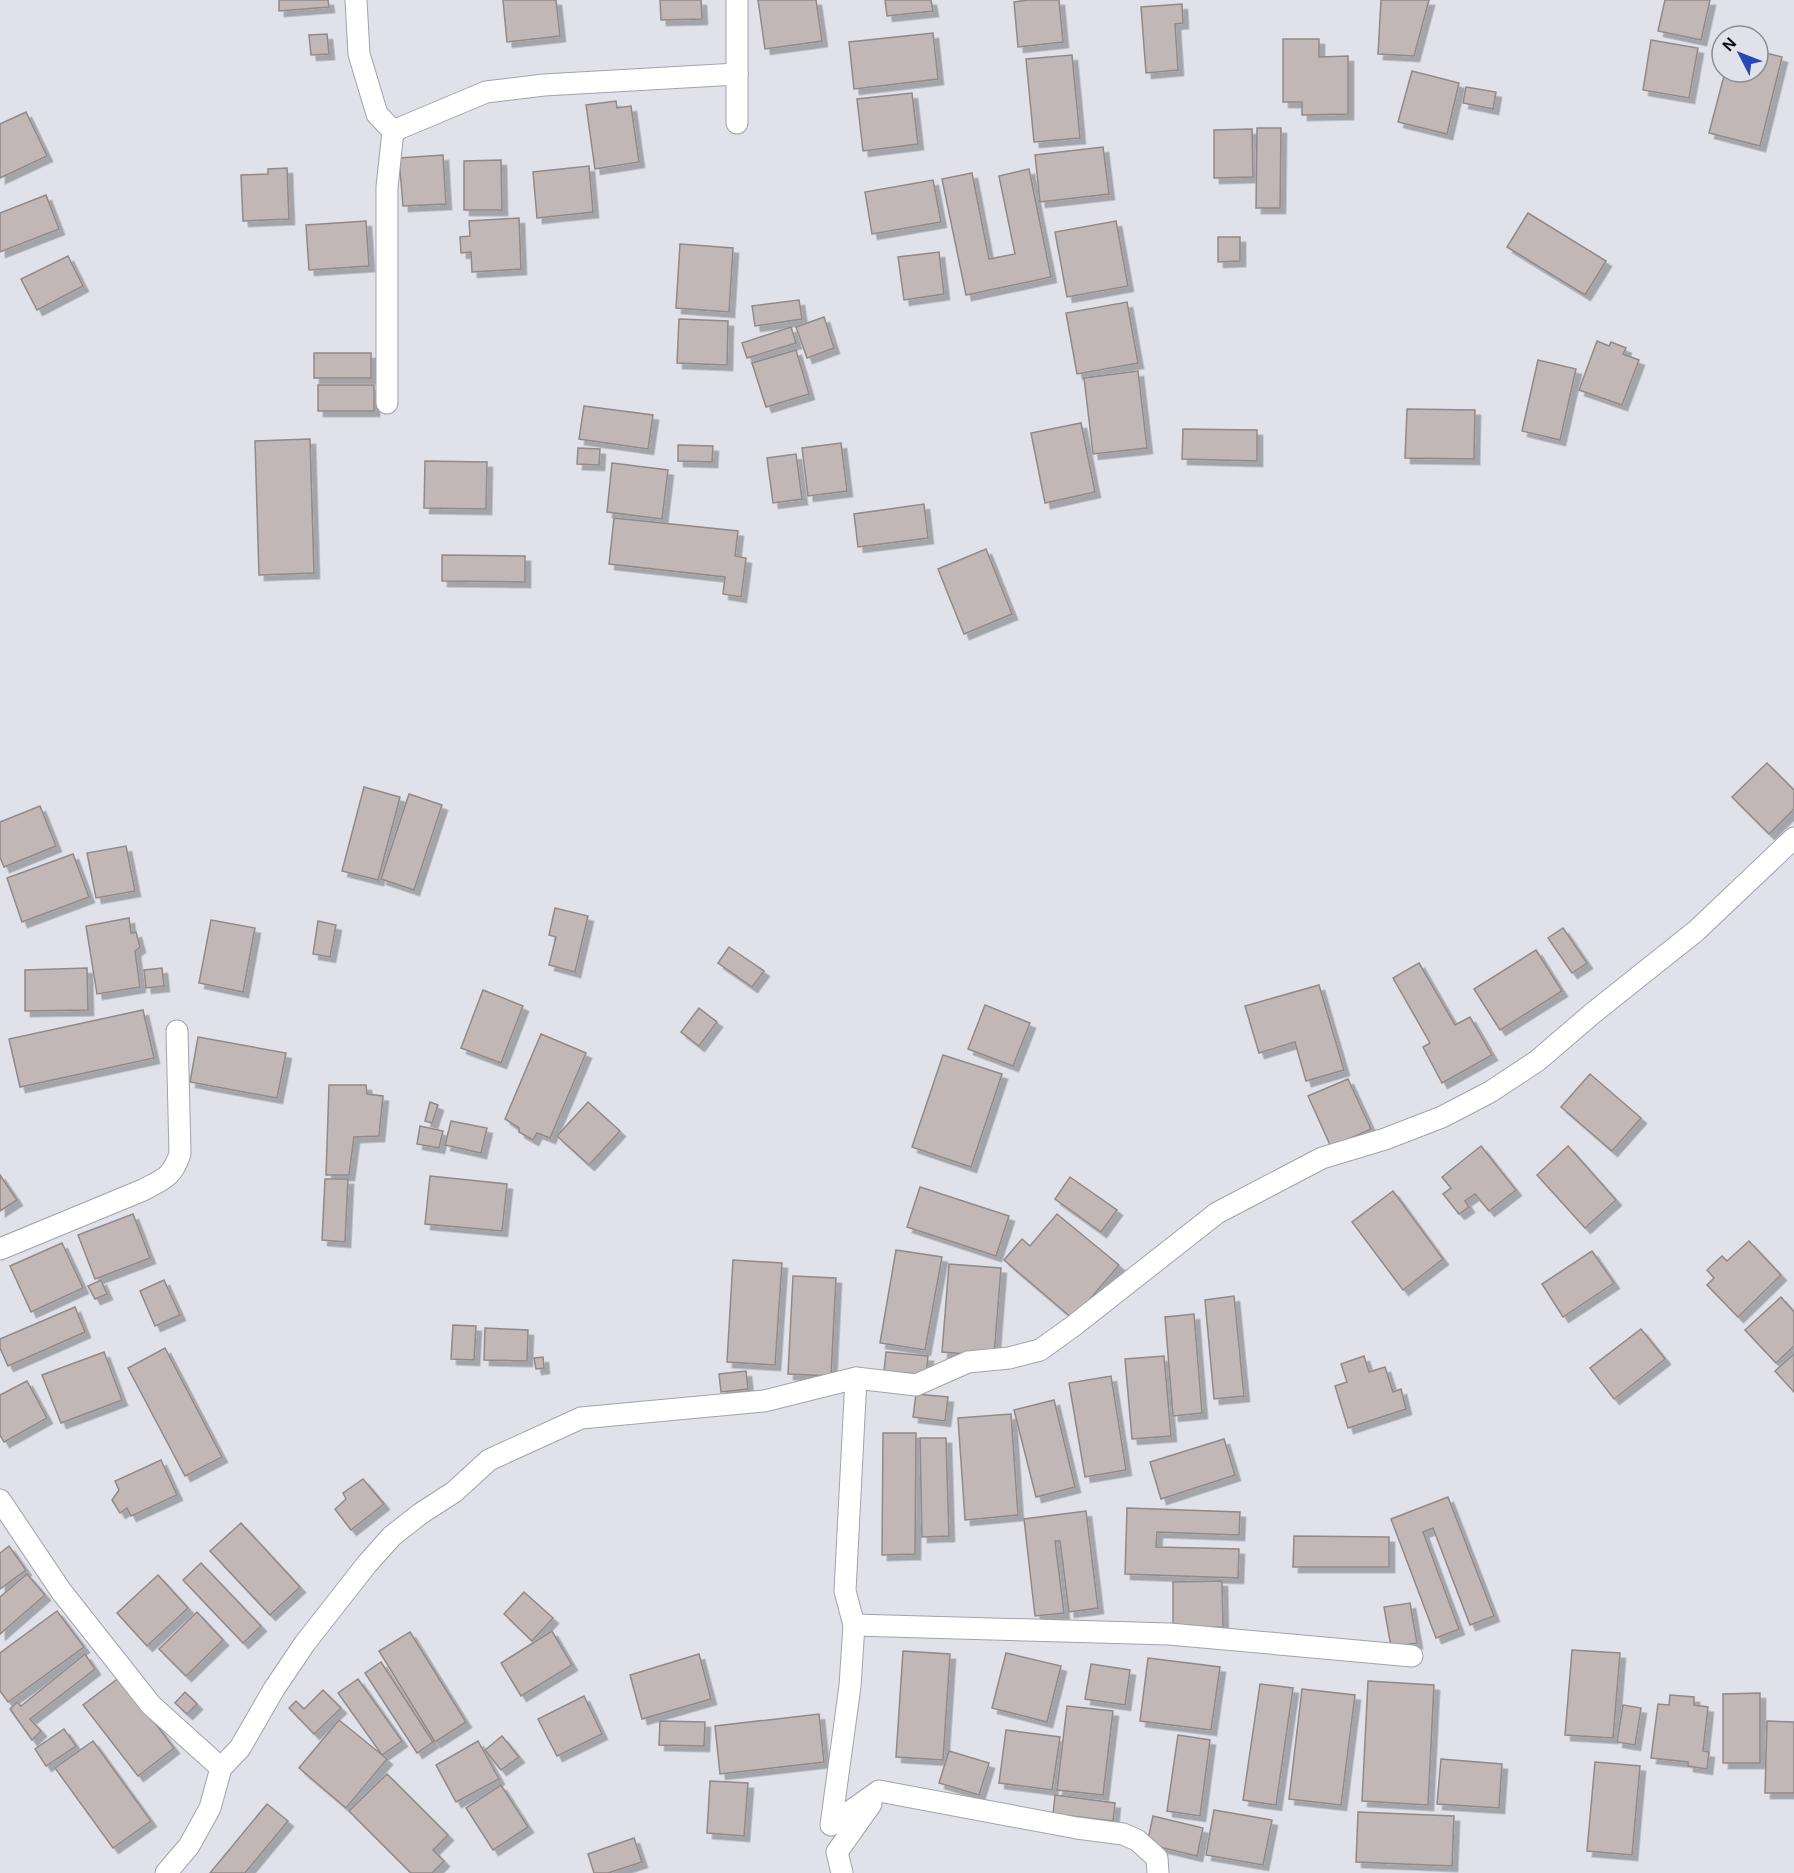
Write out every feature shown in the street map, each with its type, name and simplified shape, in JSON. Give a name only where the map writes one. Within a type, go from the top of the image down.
[{"type":"street","points":[[356,0],[359,54],[377,114],[393,131],[387,188],[387,403]]},
{"type":"street","points":[[736,0],[737,123]]},
{"type":"street","points":[[393,131],[486,92],[544,85],[737,74]]},
{"type":"street","points":[[166,1873],[189,1846],[210,1809],[221,1768],[240,1748],[274,1689],[305,1643],[392,1536],[454,1492],[489,1460],[581,1418],[764,1401],[856,1378],[916,1385],[968,1362],[1009,1358],[1040,1350],[1072,1328],[1217,1213],[1322,1158],[1385,1139],[1442,1117],[1490,1092],[1537,1061],[1696,931],[1794,838]]},
{"type":"street","points":[[0,1249],[143,1190],[165,1179],[175,1168],[180,1154],[177,1031]]},
{"type":"street","points":[[856,1378],[845,1591],[854,1625],[850,1686],[831,1825],[879,1791],[1077,1828],[1123,1834],[1137,1839],[1157,1858],[1158,1873]]},
{"type":"street","points":[[0,1500],[61,1591],[151,1705],[221,1768]]},
{"type":"street","points":[[854,1625],[1169,1634],[1412,1656]]},
{"type":"street","points":[[842,1873],[837,1852],[879,1791]]},
{"type":"building","points":[[279,0],[328,0],[329,7],[279,11]]},
{"type":"building","points":[[503,0],[556,0],[560,36],[507,42]]},
{"type":"building","points":[[660,0],[701,0],[702,19],[661,20]]},
{"type":"building","points":[[758,0],[816,0],[822,41],[765,49]]},
{"type":"building","points":[[885,0],[931,0],[933,11],[887,16]]},
{"type":"building","points":[[1059,0],[1063,42],[1018,47],[1014,2]]},
{"type":"building","points":[[1381,0],[1429,0],[1414,56],[1378,54]]},
{"type":"building","points":[[1665,0],[1710,0],[1701,40],[1658,31]]},
{"type":"building","points":[[1182,4],[1183,23],[1175,24],[1178,70],[1146,73],[1141,7]]},
{"type":"building","points":[[933,33],[938,79],[854,89],[849,42]]},
{"type":"building","points":[[327,34],[329,54],[311,55],[309,35]]},
{"type":"building","points":[[1283,39],[1319,39],[1319,57],[1348,56],[1348,114],[1302,115],[1302,102],[1283,102]]},
{"type":"building","points":[[1651,40],[1698,48],[1689,98],[1643,90]]},
{"type":"building","points":[[1770,54],[1782,57],[1760,146],[1709,133],[1722,84],[1770,84]]},
{"type":"building","points":[[1072,55],[1080,138],[1034,142],[1026,59]]},
{"type":"building","points":[[1412,71],[1459,83],[1447,134],[1398,122]]},
{"type":"building","points":[[1466,87],[1496,92],[1493,109],[1463,103]]},
{"type":"building","points":[[912,93],[918,144],[863,151],[857,99]]},
{"type":"building","points":[[616,101],[617,108],[631,106],[639,162],[595,169],[586,105]]},
{"type":"building","points":[[26,112],[47,156],[0,178],[0,124]]},
{"type":"building","points":[[1257,128],[1281,128],[1280,208],[1256,208]]},
{"type":"building","points":[[1252,129],[1253,177],[1214,178],[1214,130]]},
{"type":"building","points":[[1103,147],[1109,194],[1040,202],[1035,155]]},
{"type":"building","points":[[443,155],[446,204],[403,206],[399,158]]},
{"type":"building","points":[[501,160],[502,210],[464,210],[464,161]]},
{"type":"building","points":[[589,166],[593,212],[537,218],[533,172]]},
{"type":"building","points":[[287,168],[289,219],[243,221],[241,175],[268,174],[268,169]]},
{"type":"building","points":[[1029,169],[1051,277],[966,295],[942,179],[972,173],[989,259],[1015,254],[999,176]]},
{"type":"building","points":[[933,180],[941,222],[872,234],[865,192]]},
{"type":"building","points":[[46,195],[59,229],[0,252],[0,213]]},
{"type":"building","points":[[1528,213],[1606,261],[1585,295],[1507,247]]},
{"type":"building","points":[[519,218],[521,269],[472,272],[471,252],[461,253],[460,237],[470,236],[469,221]]},
{"type":"building","points":[[366,221],[369,266],[309,270],[306,225]]},
{"type":"building","points":[[1116,221],[1128,286],[1067,297],[1055,232]]},
{"type":"building","points":[[1218,237],[1240,237],[1240,261],[1218,262]]},
{"type":"building","points":[[680,244],[733,248],[729,312],[676,308]]},
{"type":"building","points":[[939,252],[944,294],[904,300],[898,257]]},
{"type":"building","points":[[68,256],[83,286],[37,310],[21,279]]},
{"type":"building","points":[[799,300],[802,319],[755,326],[752,306]]},
{"type":"building","points":[[1127,302],[1138,363],[1077,374],[1066,313]]},
{"type":"building","points":[[824,317],[834,348],[807,358],[796,327]]},
{"type":"building","points":[[679,319],[728,321],[727,365],[677,363]]},
{"type":"building","points":[[791,327],[796,343],[747,358],[742,343]]},
{"type":"building","points":[[1597,341],[1609,346],[1611,342],[1626,348],[1623,354],[1639,360],[1622,405],[1579,390]]},
{"type":"building","points":[[796,350],[809,394],[766,407],[752,363]]},
{"type":"building","points":[[314,353],[371,353],[371,378],[314,378]]},
{"type":"building","points":[[1538,360],[1576,369],[1560,440],[1522,431]]},
{"type":"building","points":[[1138,371],[1147,448],[1093,454],[1084,378]]},
{"type":"building","points":[[318,385],[374,385],[374,411],[318,411]]},
{"type":"building","points":[[584,406],[653,415],[648,449],[579,439]]},
{"type":"building","points":[[1407,409],[1475,410],[1474,459],[1405,458]]},
{"type":"building","points":[[1081,423],[1095,492],[1045,503],[1031,433]]},
{"type":"building","points":[[1183,429],[1257,430],[1257,461],[1182,459]]},
{"type":"building","points":[[310,439],[314,573],[259,575],[255,441]]},
{"type":"building","points":[[841,443],[847,491],[808,496],[802,448]]},
{"type":"building","points":[[678,445],[713,446],[712,462],[678,461]]},
{"type":"building","points":[[578,448],[600,449],[599,465],[577,464]]},
{"type":"building","points":[[796,454],[802,499],[773,503],[767,458]]},
{"type":"building","points":[[425,461],[487,462],[486,509],[424,508]]},
{"type":"building","points":[[612,463],[668,470],[662,519],[607,512]]},
{"type":"building","points":[[924,504],[928,538],[858,547],[854,514]]},
{"type":"building","points":[[614,518],[738,531],[735,556],[746,558],[741,597],[723,594],[725,577],[609,564]]},
{"type":"building","points":[[986,549],[1012,614],[964,634],[938,569]]},
{"type":"building","points":[[442,555],[525,556],[525,582],[442,581]]},
{"type":"building","points":[[1767,763],[1794,790],[1794,809],[1769,834],[1732,797]]},
{"type":"building","points":[[364,787],[400,797],[378,880],[342,871]]},
{"type":"building","points":[[409,794],[442,805],[414,890],[381,879]]},
{"type":"building","points":[[40,806],[56,846],[4,867],[0,857],[0,822]]},
{"type":"building","points":[[126,846],[135,891],[96,898],[87,853]]},
{"type":"building","points":[[73,854],[89,897],[22,922],[7,878]]},
{"type":"building","points":[[555,908],[588,916],[575,972],[549,965],[556,937],[549,935]]},
{"type":"building","points":[[129,918],[131,933],[136,932],[140,947],[135,951],[140,987],[97,994],[86,926]]},
{"type":"building","points":[[211,920],[255,928],[243,992],[199,983]]},
{"type":"building","points":[[318,921],[336,925],[330,957],[313,954]]},
{"type":"building","points":[[1563,928],[1587,963],[1572,973],[1548,938]]},
{"type":"building","points":[[729,947],[764,971],[752,987],[718,963]]},
{"type":"building","points":[[1536,950],[1562,991],[1500,1030],[1474,989]]},
{"type":"building","points":[[1419,963],[1455,1025],[1470,1017],[1492,1055],[1442,1083],[1423,1047],[1430,1043],[1393,978]]},
{"type":"building","points":[[87,968],[88,1010],[25,1011],[25,970]]},
{"type":"building","points":[[162,968],[164,986],[146,988],[144,970]]},
{"type":"building","points":[[1319,985],[1344,1070],[1306,1081],[1295,1042],[1259,1053],[1245,1006]]},
{"type":"building","points":[[483,990],[523,1006],[501,1063],[461,1048]]},
{"type":"building","points":[[985,1005],[1030,1023],[1013,1066],[968,1049]]},
{"type":"building","points":[[699,1008],[717,1022],[699,1046],[681,1032]]},
{"type":"building","points":[[143,1010],[154,1058],[20,1087],[9,1039]]},
{"type":"building","points":[[541,1034],[586,1053],[550,1138],[537,1133],[533,1140],[519,1132],[519,1128],[505,1119]]},
{"type":"building","points":[[198,1037],[286,1053],[277,1098],[190,1082]]},
{"type":"building","points":[[943,1055],[1002,1074],[971,1167],[912,1147]]},
{"type":"building","points":[[1590,1074],[1641,1118],[1612,1151],[1561,1107]]},
{"type":"building","points":[[1348,1079],[1371,1129],[1331,1147],[1308,1096]]},
{"type":"building","points":[[329,1085],[366,1085],[367,1094],[383,1096],[379,1136],[354,1137],[349,1175],[326,1175]]},
{"type":"building","points":[[430,1102],[438,1105],[432,1123],[425,1121]]},
{"type":"building","points":[[588,1102],[620,1131],[589,1165],[557,1136]]},
{"type":"building","points":[[451,1121],[487,1128],[481,1153],[445,1145]]},
{"type":"building","points":[[420,1126],[443,1131],[439,1148],[417,1144]]},
{"type":"building","points":[[1481,1146],[1516,1190],[1489,1211],[1475,1194],[1465,1201],[1469,1207],[1459,1214],[1443,1194],[1451,1188],[1442,1177]]},
{"type":"building","points":[[1568,1146],[1616,1200],[1585,1228],[1537,1175]]},
{"type":"building","points":[[0,1175],[17,1200],[0,1211]]},
{"type":"building","points":[[430,1176],[507,1184],[502,1231],[425,1224]]},
{"type":"building","points":[[1070,1177],[1117,1210],[1101,1232],[1055,1199]]},
{"type":"building","points":[[325,1179],[348,1179],[345,1242],[322,1240]]},
{"type":"building","points":[[920,1187],[1009,1216],[996,1256],[907,1227]]},
{"type":"building","points":[[1393,1191],[1443,1259],[1403,1290],[1352,1222]]},
{"type":"building","points":[[133,1214],[150,1258],[95,1279],[78,1235]]},
{"type":"building","points":[[1057,1214],[1119,1265],[1073,1319],[1004,1260],[1022,1239],[1030,1246]]},
{"type":"building","points":[[1749,1241],[1781,1275],[1738,1317],[1707,1285],[1714,1278],[1707,1270],[1722,1256],[1727,1261]]},
{"type":"building","points":[[62,1243],[83,1288],[31,1312],[10,1266]]},
{"type":"building","points":[[896,1250],[942,1257],[925,1350],[880,1343]]},
{"type":"building","points":[[1592,1251],[1614,1283],[1563,1317],[1542,1284]]},
{"type":"building","points":[[733,1260],[782,1263],[775,1365],[727,1362]]},
{"type":"building","points":[[949,1264],[1001,1268],[994,1356],[942,1352]]},
{"type":"building","points":[[793,1276],[836,1278],[831,1376],[788,1374]]},
{"type":"building","points":[[101,1280],[107,1294],[95,1299],[88,1286]]},
{"type":"building","points":[[164,1280],[180,1315],[155,1326],[140,1291]]},
{"type":"building","points":[[1234,1296],[1244,1396],[1214,1399],[1205,1300]]},
{"type":"building","points":[[1781,1297],[1794,1312],[1794,1346],[1776,1363],[1745,1330]]},
{"type":"building","points":[[75,1307],[85,1332],[8,1366],[0,1348],[0,1339]]},
{"type":"building","points":[[1194,1314],[1202,1413],[1173,1416],[1165,1317]]},
{"type":"building","points":[[453,1325],[476,1326],[474,1360],[451,1359]]},
{"type":"building","points":[[485,1328],[528,1330],[527,1361],[484,1360]]},
{"type":"building","points":[[1641,1329],[1665,1359],[1614,1399],[1590,1368]]},
{"type":"building","points":[[165,1348],[222,1457],[185,1476],[128,1368]]},
{"type":"building","points":[[104,1352],[122,1400],[61,1423],[42,1375]]},
{"type":"building","points":[[886,1352],[928,1356],[926,1375],[884,1371]]},
{"type":"building","points":[[1794,1354],[1794,1392],[1775,1371]]},
{"type":"building","points":[[1164,1356],[1171,1436],[1132,1439],[1125,1359]]},
{"type":"building","points":[[1364,1356],[1369,1372],[1385,1367],[1393,1392],[1401,1389],[1406,1409],[1348,1428],[1335,1386],[1347,1382],[1341,1364]]},
{"type":"building","points":[[543,1357],[544,1368],[536,1369],[534,1358]]},
{"type":"building","points":[[746,1371],[748,1389],[721,1392],[719,1374]]},
{"type":"building","points":[[1111,1376],[1126,1470],[1085,1477],[1069,1383]]},
{"type":"building","points":[[27,1381],[47,1418],[4,1442],[0,1435],[0,1395]]},
{"type":"building","points":[[916,1394],[948,1397],[945,1421],[913,1417]]},
{"type":"building","points":[[1054,1400],[1075,1487],[1036,1497],[1014,1410]]},
{"type":"building","points":[[1011,1414],[1018,1515],[965,1520],[958,1418]]},
{"type":"building","points":[[883,1433],[916,1433],[915,1554],[882,1555]]},
{"type":"building","points":[[920,1438],[946,1438],[949,1536],[922,1537]]},
{"type":"building","points":[[1224,1439],[1235,1475],[1161,1499],[1150,1462]]},
{"type":"building","points":[[161,1460],[177,1495],[131,1516],[127,1508],[120,1513],[112,1500],[119,1490],[115,1481]]},
{"type":"building","points":[[363,1479],[384,1504],[351,1530],[335,1509],[346,1499],[343,1493]]},
{"type":"building","points":[[1448,1497],[1494,1616],[1470,1625],[1433,1528],[1423,1532],[1459,1629],[1436,1638],[1391,1519]]},
{"type":"building","points":[[1127,1508],[1240,1512],[1239,1535],[1157,1532],[1156,1547],[1239,1549],[1238,1578],[1125,1574]]},
{"type":"building","points":[[1086,1511],[1098,1608],[1069,1612],[1060,1541],[1055,1541],[1064,1613],[1035,1616],[1024,1519]]},
{"type":"building","points":[[241,1523],[300,1587],[270,1615],[210,1551]]},
{"type":"building","points":[[1294,1536],[1389,1537],[1389,1567],[1293,1567]]},
{"type":"building","points":[[9,1546],[26,1570],[0,1589],[0,1553]]},
{"type":"building","points":[[201,1563],[261,1626],[243,1643],[183,1580]]},
{"type":"building","points":[[27,1574],[45,1595],[0,1634],[0,1597]]},
{"type":"building","points":[[158,1575],[188,1608],[147,1646],[117,1613]]},
{"type":"building","points":[[1222,1581],[1223,1627],[1173,1629],[1173,1582]]},
{"type":"building","points":[[524,1592],[553,1618],[532,1641],[504,1614]]},
{"type":"building","points":[[1410,1603],[1417,1643],[1391,1647],[1384,1607]]},
{"type":"building","points":[[57,1611],[84,1647],[8,1702],[0,1691],[0,1653]]},
{"type":"building","points":[[197,1612],[223,1640],[186,1676],[159,1649]]},
{"type":"building","points":[[552,1631],[572,1665],[521,1696],[501,1663]]},
{"type":"building","points":[[410,1632],[466,1722],[435,1742],[379,1651]]},
{"type":"building","points":[[1572,1650],[1620,1653],[1613,1738],[1565,1735]]},
{"type":"building","points":[[903,1651],[950,1654],[943,1760],[896,1757]]},
{"type":"building","points":[[1006,1653],[1061,1666],[1047,1722],[992,1708]]},
{"type":"building","points":[[85,1654],[95,1669],[30,1719],[41,1731],[32,1740],[10,1709],[17,1702],[21,1706]]},
{"type":"building","points":[[699,1654],[711,1699],[642,1719],[630,1675]]},
{"type":"building","points":[[1148,1658],[1220,1667],[1211,1730],[1140,1721]]},
{"type":"building","points":[[381,1662],[433,1742],[417,1753],[365,1673]]},
{"type":"building","points":[[1091,1664],[1130,1670],[1125,1705],[1085,1699]]},
{"type":"building","points":[[120,1677],[174,1748],[138,1776],[83,1705]]},
{"type":"building","points":[[358,1679],[402,1741],[382,1755],[338,1693]]},
{"type":"building","points":[[1368,1681],[1434,1685],[1428,1805],[1362,1801]]},
{"type":"building","points":[[1260,1684],[1293,1688],[1276,1805],[1243,1800]]},
{"type":"building","points":[[1302,1689],[1355,1695],[1341,1805],[1289,1799]]},
{"type":"building","points":[[323,1690],[341,1708],[314,1734],[289,1708],[296,1701],[304,1709]]},
{"type":"building","points":[[185,1692],[197,1704],[187,1714],[175,1703]]},
{"type":"building","points":[[1760,1693],[1760,1763],[1723,1763],[1723,1694]]},
{"type":"building","points":[[1670,1695],[1694,1697],[1694,1705],[1708,1707],[1703,1751],[1709,1752],[1707,1769],[1688,1766],[1688,1762],[1651,1758],[1658,1704],[1669,1705]]},
{"type":"building","points":[[584,1696],[602,1734],[557,1756],[538,1719]]},
{"type":"building","points":[[1623,1705],[1641,1708],[1635,1745],[1617,1742]]},
{"type":"building","points":[[1067,1706],[1113,1711],[1103,1795],[1057,1790]]},
{"type":"building","points":[[819,1714],[824,1762],[720,1774],[715,1726]]},
{"type":"building","points":[[339,1720],[387,1759],[346,1808],[299,1768]]},
{"type":"building","points":[[660,1721],[705,1722],[704,1746],[659,1745]]},
{"type":"building","points":[[1767,1721],[1794,1722],[1794,1793],[1765,1793]]},
{"type":"building","points":[[64,1729],[76,1746],[46,1766],[35,1749]]},
{"type":"building","points":[[1006,1730],[1060,1737],[1052,1790],[999,1783]]},
{"type":"building","points":[[1178,1735],[1210,1740],[1200,1816],[1167,1811]]},
{"type":"building","points":[[502,1736],[519,1757],[501,1770],[485,1750]]},
{"type":"building","points":[[93,1741],[151,1821],[113,1848],[55,1768]]},
{"type":"building","points":[[478,1741],[499,1779],[456,1802],[436,1765]]},
{"type":"building","points":[[949,1751],[989,1763],[979,1795],[939,1783]]},
{"type":"building","points":[[1441,1759],[1502,1764],[1499,1808],[1437,1804]]},
{"type":"building","points":[[1595,1762],[1640,1766],[1632,1855],[1587,1851]]},
{"type":"building","points":[[387,1774],[448,1835],[433,1850],[444,1861],[432,1873],[411,1873],[349,1811]]},
{"type":"building","points":[[710,1781],[748,1783],[744,1836],[707,1833]]},
{"type":"building","points":[[501,1785],[528,1827],[493,1850],[466,1808]]},
{"type":"building","points":[[1055,1795],[1115,1803],[1113,1821],[1053,1814]]},
{"type":"building","points":[[267,1804],[288,1821],[245,1873],[210,1873]]},
{"type":"building","points":[[1214,1810],[1272,1820],[1263,1865],[1206,1855]]},
{"type":"building","points":[[1358,1812],[1454,1816],[1452,1866],[1356,1862]]},
{"type":"building","points":[[1153,1816],[1203,1828],[1197,1856],[1147,1844]]},
{"type":"building","points":[[634,1838],[642,1862],[608,1873],[594,1873],[588,1854]]}]
